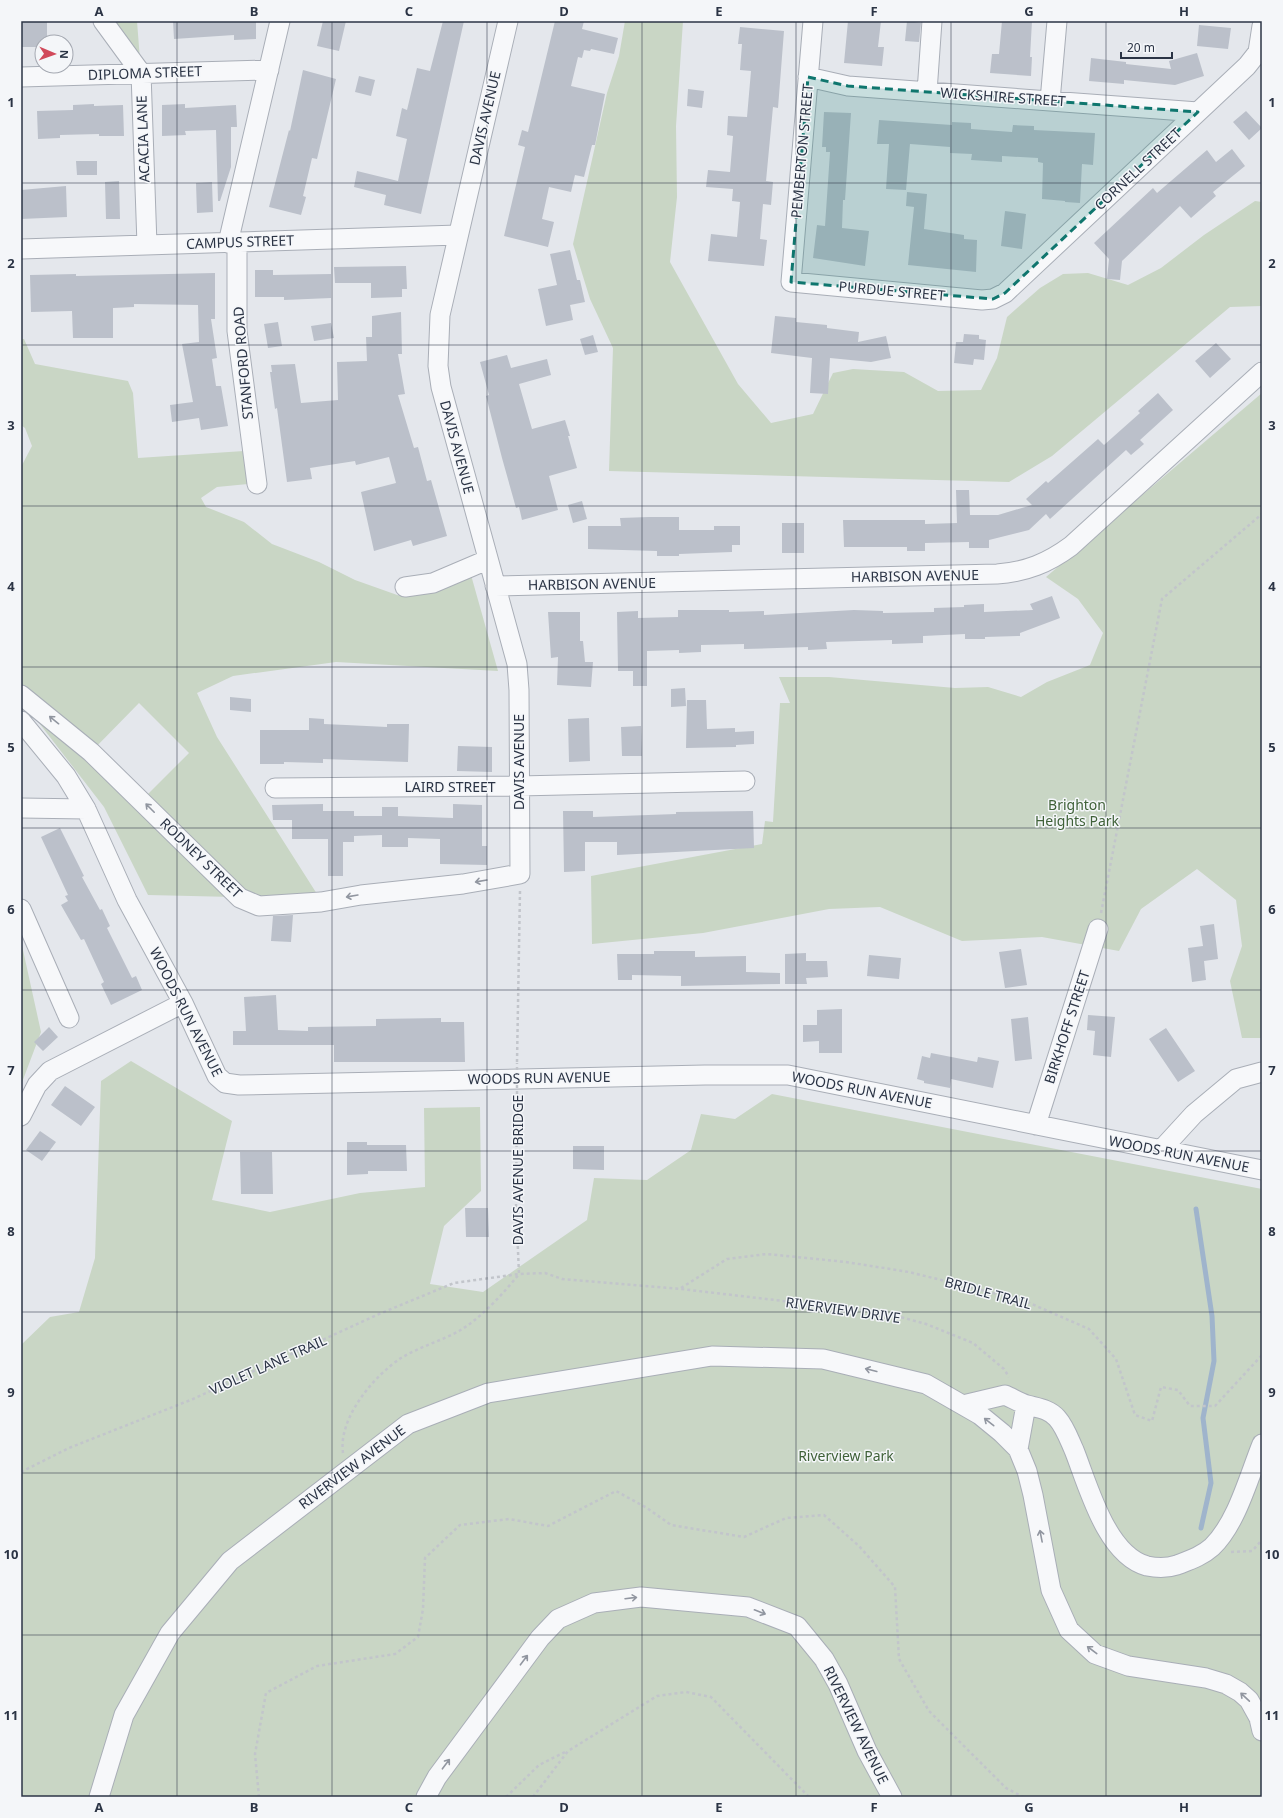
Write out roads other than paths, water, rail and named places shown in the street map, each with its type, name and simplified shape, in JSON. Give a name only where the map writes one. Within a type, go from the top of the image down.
[{"type":"street","points":[[103,21],[141,73]]},
{"type":"street","name":"STANFORD ROAD","points":[[257,484],[238,331],[232,243],[280,21]]},
{"type":"street","name":"DAVIS AVENUE","points":[[508,21],[440,315],[438,366],[440,387],[518,672],[520,874]]},
{"type":"street","name":"PEMBERTON STREET","points":[[791,282],[813,21]]},
{"type":"street","points":[[927,92],[932,21]]},
{"type":"street","points":[[1050,101],[1057,21]]},
{"type":"street","name":"CORNELL STREET","points":[[994,299],[1005,293],[1253,60],[1261,41],[1262,26]]},
{"type":"street","name":"DIPLOMA STREET","points":[[21,77],[269,70]]},
{"type":"street","name":"ACACIA LANE","points":[[141,73],[147,245]]},
{"type":"street","name":"WICKSHIRE STREET","points":[[808,77],[848,86],[1198,112]]},
{"type":"street","name":"CAMPUS STREET","points":[[21,250],[458,235]]},
{"type":"street","name":"PURDUE STREET","points":[[791,282],[982,300],[994,299]]},
{"type":"street","name":"HARBISON AVENUE","points":[[495,586],[1014,573],[1045,563],[1071,546],[1262,372]]},
{"type":"street","points":[[405,586],[433,582],[487,560]]},
{"type":"street","name":"RODNEY STREET","points":[[21,695],[91,752],[240,898],[253,904],[259,906],[321,902],[361,894],[464,884],[520,874]]},
{"type":"street","name":"WOODS RUN AVENUE","points":[[21,721],[66,776],[86,809],[127,900],[182,1003],[217,1076],[225,1083],[247,1085],[773,1074],[799,1077],[1262,1170]]},
{"type":"street","name":"LAIRD STREET","points":[[275,788],[518,786],[745,781]]},
{"type":"street","points":[[21,808],[86,809]]},
{"type":"street","points":[[21,908],[69,1018]]},
{"type":"street","name":"BIRKHOFF STREET","points":[[1036,1125],[1098,929]]},
{"type":"street","points":[[21,1116],[37,1085],[50,1071],[182,1003]]},
{"type":"street","points":[[1161,1150],[1194,1114],[1236,1079],[1262,1072]]},
{"type":"street","name":"RIVERVIEW AVENUE","points":[[98,1797],[124,1715],[170,1633],[230,1561],[408,1424],[488,1393],[712,1356],[823,1359],[926,1384],[980,1415],[1002,1433],[1018,1449],[1027,1471],[1033,1495],[1052,1590],[1069,1630],[1095,1654],[1128,1666],[1206,1678],[1226,1684],[1250,1700],[1259,1718],[1262,1731]]},
{"type":"street","points":[[963,1406],[1005,1395],[1026,1405],[1036,1406],[1049,1411],[1057,1418],[1066,1430],[1099,1513],[1111,1536],[1121,1550],[1130,1558],[1143,1565],[1154,1567],[1174,1566],[1190,1560],[1201,1554],[1217,1541],[1234,1514],[1262,1444]]},
{"type":"street","points":[[1018,1449],[1026,1405]]},
{"type":"street","name":"RIVERVIEW AVENUE","points":[[426,1797],[436,1777],[540,1638],[558,1618],[594,1603],[641,1597],[748,1607],[797,1626],[824,1660],[838,1684],[867,1751],[892,1797]]},
{"type":"waterway","points":[[1196,1209],[1212,1316],[1214,1361],[1203,1418],[1211,1483],[1201,1528]]},
{"type":"park label","name":"Brighton Heights Park","points":[[1077,814]]},
{"type":"park label","name":"Riverview Park","points":[[846,1456]]}]
